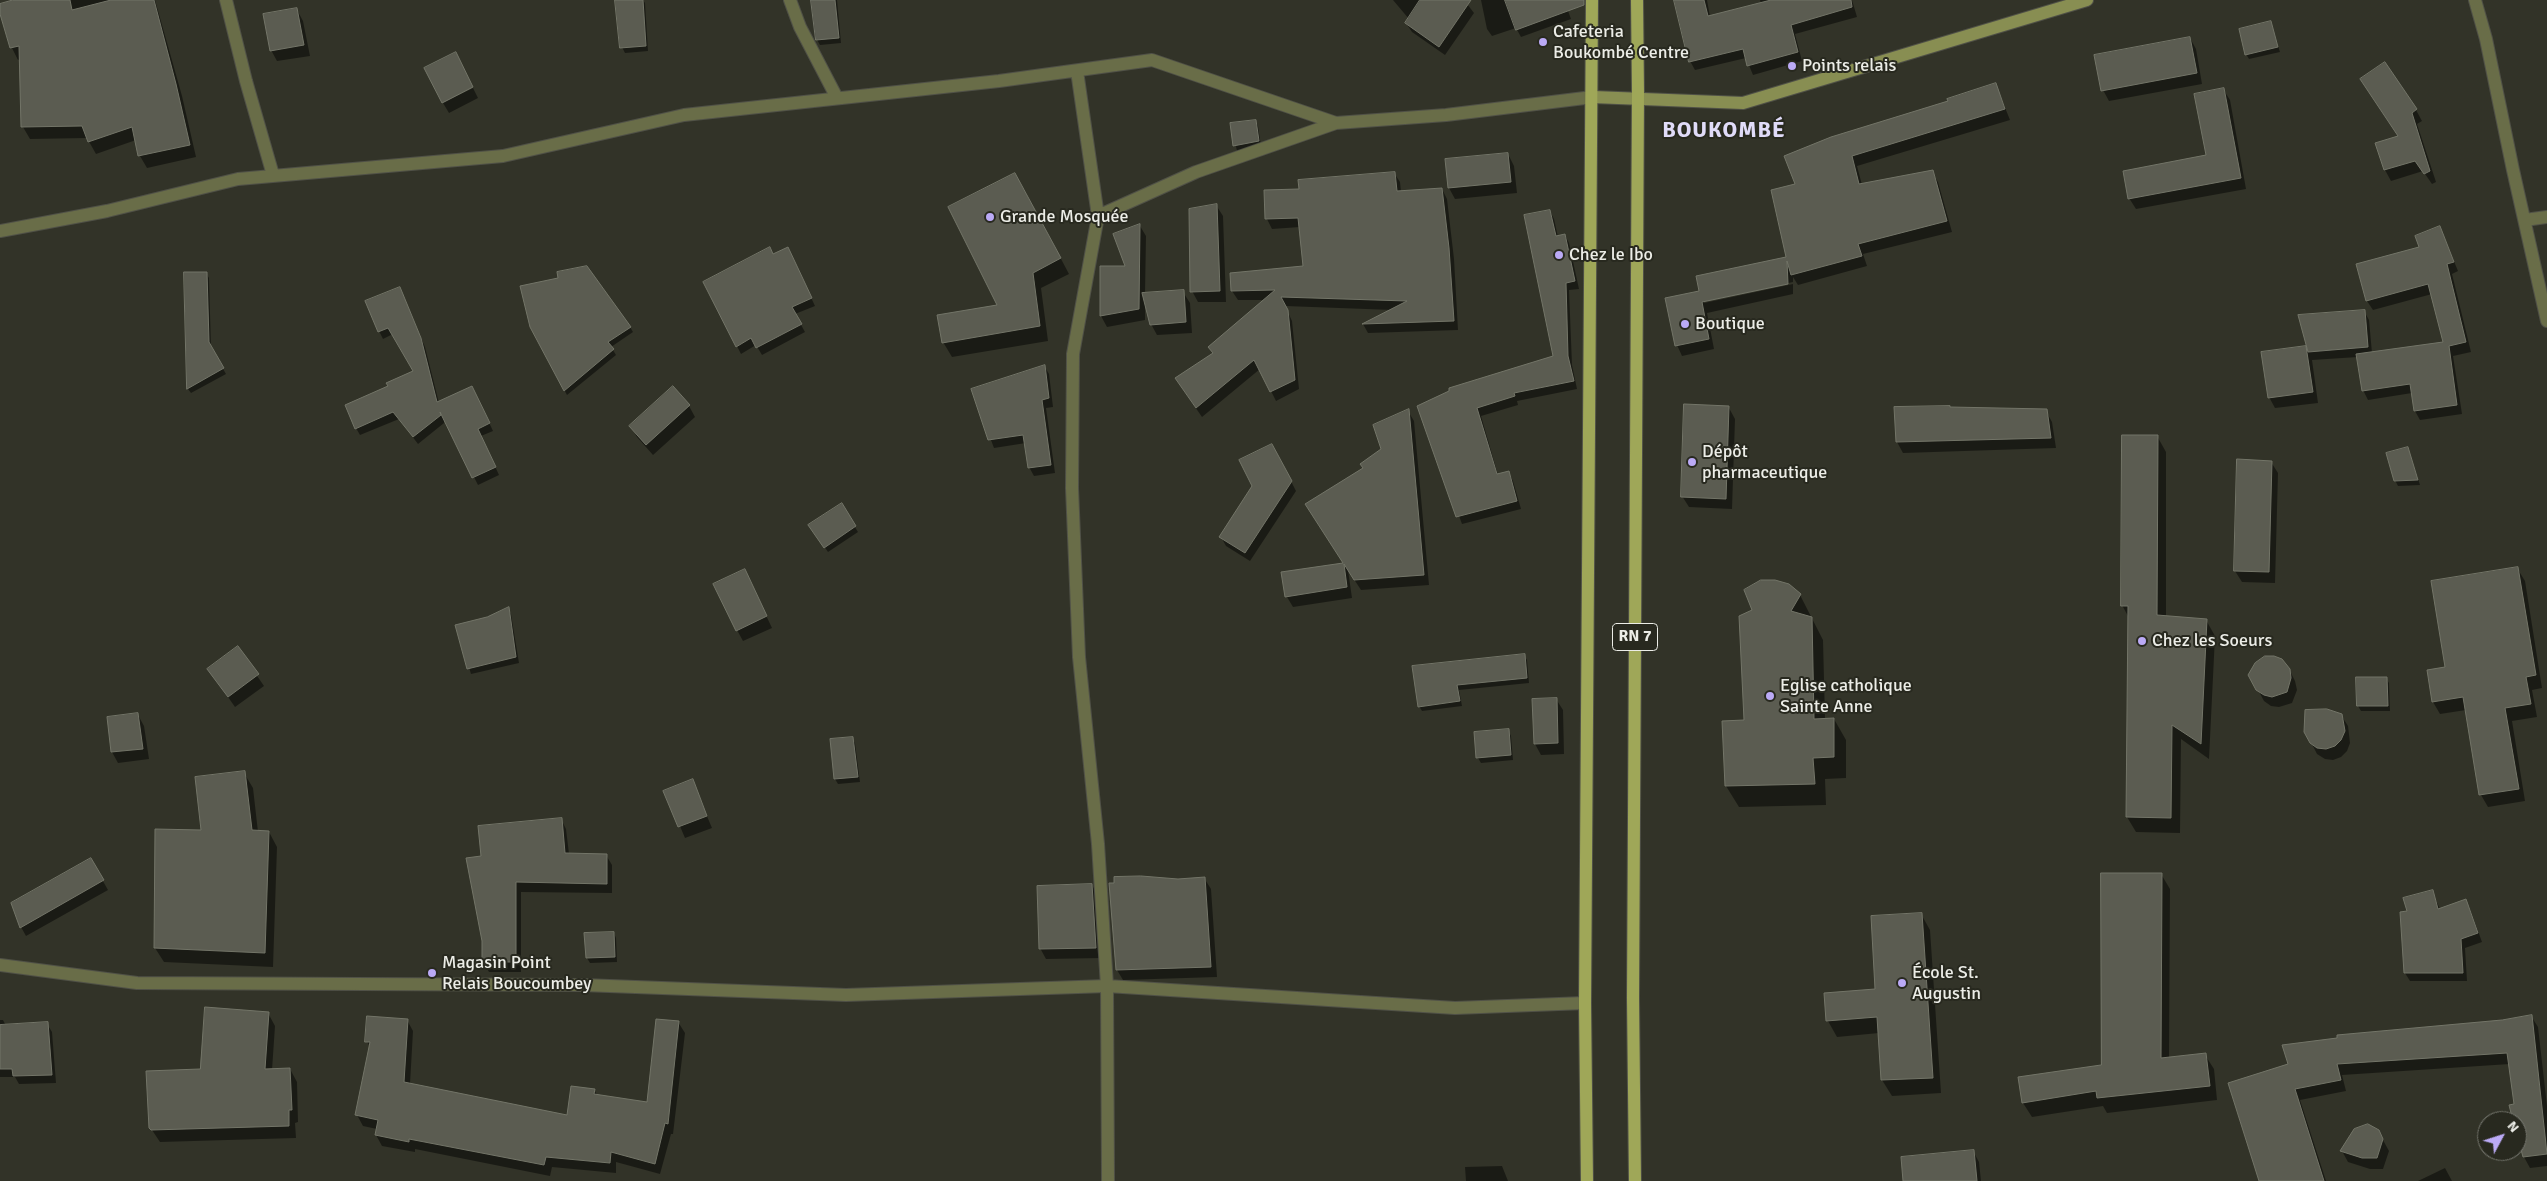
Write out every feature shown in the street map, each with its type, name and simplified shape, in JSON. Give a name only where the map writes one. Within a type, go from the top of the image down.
[{"type":"main road","name":"RN 7","points":[[1587,1181],[1585,1002],[1593,97],[1592,0]]},
{"type":"main road","name":"RN 7","points":[[1635,1181],[1633,988],[1638,99],[1636,0]]},
{"type":"main road","points":[[1593,97],[1743,103],[2087,0]]},
{"type":"street","points":[[226,0],[246,81],[273,175]]},
{"type":"street","points":[[790,0],[800,27],[837,98]]},
{"type":"street","points":[[2475,0],[2486,39],[2547,321]]},
{"type":"street","points":[[0,232],[106,211],[238,179],[503,156],[684,115],[1077,71],[1152,60],[1336,123]]},
{"type":"street","points":[[1077,71],[1098,216],[1073,354],[1072,488],[1080,657],[1098,844],[1107,986],[1108,1181]]},
{"type":"street","points":[[1098,216],[1196,172],[1336,123],[1446,115],[1593,97]]},
{"type":"street","points":[[2525,220],[2547,217]]},
{"type":"street","points":[[0,965],[137,983],[582,984],[846,995],[1107,986],[1455,1008],[1585,1002]]},
{"type":"building","points":[[13,0],[70,0],[72,10],[111,0],[154,0],[190,145],[138,156],[132,127],[88,142],[82,126],[21,127],[19,46],[10,48],[0,14],[0,4]]},
{"type":"building","points":[[615,0],[643,0],[646,46],[620,48]]},
{"type":"building","points":[[811,0],[835,0],[839,38],[816,40]]},
{"type":"building","points":[[1420,0],[1471,0],[1439,47],[1405,23]]},
{"type":"building","points":[[1505,0],[1584,0],[1584,5],[1516,30]]},
{"type":"building","points":[[1674,0],[1704,0],[1708,16],[1771,0],[1851,0],[1852,7],[1791,25],[1798,52],[1747,66],[1743,49],[1689,62]]},
{"type":"building","points":[[297,8],[304,45],[270,51],[263,14]]},
{"type":"building","points":[[2271,21],[2278,47],[2245,55],[2239,29]]},
{"type":"building","points":[[2190,37],[2197,73],[2101,91],[2094,55]]},
{"type":"building","points":[[456,52],[473,87],[442,103],[424,68]]},
{"type":"building","points":[[2385,62],[2417,109],[2412,113],[2430,171],[2424,174],[2415,161],[2384,170],[2375,143],[2398,136],[2360,79]]},
{"type":"building","points":[[1996,83],[2005,109],[1852,156],[1859,184],[1933,170],[1947,221],[1858,244],[1862,256],[1791,275],[1787,261],[1788,284],[1702,302],[1709,339],[1675,346],[1665,298],[1699,291],[1696,276],[1786,257],[1771,190],[1795,184],[1784,156],[1831,137],[1948,101],[1947,99]]},
{"type":"building","points":[[2224,88],[2241,178],[2128,199],[2123,171],[2206,155],[2194,94]]},
{"type":"building","points":[[1256,120],[1259,141],[1233,146],[1230,123]]},
{"type":"building","points":[[1508,153],[1511,182],[1448,188],[1445,159]]},
{"type":"building","points":[[1395,172],[1397,191],[1442,188],[1449,248],[1454,321],[1362,324],[1407,301],[1281,297],[1288,310],[1295,380],[1270,392],[1254,360],[1196,408],[1175,378],[1213,353],[1208,347],[1275,290],[1231,291],[1230,273],[1303,266],[1298,218],[1265,219],[1264,190],[1299,189],[1298,180]]},
{"type":"building","points":[[1015,173],[1061,258],[1033,273],[1040,326],[942,343],[937,315],[997,305],[948,207]]},
{"type":"building","points":[[1217,204],[1220,291],[1190,292],[1189,209]]},
{"type":"building","points":[[1550,210],[1556,236],[1565,234],[1575,281],[1566,283],[1568,356],[1574,381],[1514,393],[1515,396],[1477,408],[1497,474],[1509,471],[1517,501],[1456,517],[1417,406],[1449,391],[1449,388],[1553,356],[1524,215]]},
{"type":"building","points":[[1140,224],[1139,309],[1100,316],[1100,266],[1125,266],[1113,234]]},
{"type":"building","points":[[2440,226],[2454,262],[2447,264],[2466,342],[2449,346],[2457,405],[2414,411],[2410,384],[2362,391],[2356,354],[2443,342],[2428,284],[2366,301],[2356,264],[2419,247],[2415,236]]},
{"type":"building","points":[[770,247],[773,254],[788,247],[812,298],[792,307],[802,324],[756,348],[751,338],[736,347],[703,282]]},
{"type":"building","points":[[587,266],[631,327],[608,342],[614,349],[564,391],[530,327],[520,286],[558,278],[557,272]]},
{"type":"building","points":[[184,272],[207,272],[209,342],[224,368],[187,389]]},
{"type":"building","points":[[400,287],[421,338],[437,402],[472,386],[490,423],[478,429],[496,467],[472,478],[440,412],[441,415],[413,437],[393,412],[355,429],[345,405],[388,386],[386,383],[413,371],[388,328],[378,332],[365,301]]},
{"type":"building","points":[[1184,290],[1186,322],[1150,325],[1142,293]]},
{"type":"building","points":[[2365,310],[2368,347],[2308,352],[2298,315]]},
{"type":"building","points":[[2306,346],[2313,392],[2268,398],[2261,352]]},
{"type":"building","points":[[1045,365],[1049,398],[1042,400],[1051,465],[1028,468],[1023,435],[988,440],[971,389]]},
{"type":"building","points":[[673,386],[690,405],[646,445],[629,426]]},
{"type":"building","points":[[1684,404],[1729,406],[1726,499],[1681,497]]},
{"type":"building","points":[[1950,406],[2047,409],[2051,438],[1896,442],[1894,407]]},
{"type":"building","points":[[1409,409],[1424,575],[1354,580],[1344,564],[1347,587],[1285,597],[1281,572],[1343,563],[1305,504],[1363,468],[1360,464],[1381,449],[1373,425]]},
{"type":"building","points":[[2122,435],[2158,435],[2157,615],[2207,619],[2201,744],[2172,725],[2171,818],[2126,817],[2128,606],[2121,606]]},
{"type":"building","points":[[1272,444],[1292,481],[1245,553],[1219,537],[1252,486],[1239,460]]},
{"type":"building","points":[[2408,447],[2418,480],[2394,481],[2386,453]]},
{"type":"building","points":[[2237,459],[2272,461],[2269,572],[2234,571]]},
{"type":"building","points":[[842,503],[856,526],[824,548],[808,525]]},
{"type":"building","points":[[2518,567],[2536,675],[2526,677],[2531,704],[2505,708],[2519,789],[2479,795],[2463,697],[2432,702],[2427,670],[2445,667],[2431,581]]},
{"type":"building","points":[[745,569],[767,616],[736,631],[713,584]]},
{"type":"building","points":[[1761,580],[1775,580],[1789,584],[1801,594],[1791,611],[1812,617],[1814,719],[1834,718],[1834,757],[1813,758],[1815,784],[1725,786],[1722,721],[1744,720],[1739,616],[1752,610],[1744,590]]},
{"type":"building","points":[[509,607],[516,657],[467,669],[455,625],[487,617]]},
{"type":"building","points":[[238,646],[259,674],[228,697],[207,669]]},
{"type":"building","points":[[1525,654],[1527,678],[1457,685],[1460,701],[1418,707],[1412,666]]},
{"type":"building","points":[[2265,656],[2274,656],[2282,659],[2290,669],[2291,678],[2287,692],[2272,697],[2256,690],[2248,675],[2255,663]]},
{"type":"building","points":[[2356,677],[2387,677],[2388,706],[2357,706]]},
{"type":"building","points":[[1557,698],[1558,743],[1534,744],[1532,699]]},
{"type":"building","points":[[2327,709],[2342,714],[2345,731],[2341,740],[2335,746],[2326,749],[2317,748],[2310,743],[2304,732],[2305,710]]},
{"type":"building","points":[[138,713],[143,749],[111,752],[107,717]]},
{"type":"building","points":[[1509,729],[1511,755],[1476,758],[1474,732]]},
{"type":"building","points":[[853,737],[858,777],[834,779],[830,739]]},
{"type":"building","points":[[245,771],[252,830],[269,831],[265,953],[154,948],[155,829],[201,830],[195,777]]},
{"type":"building","points":[[693,779],[707,816],[678,827],[663,791]]},
{"type":"building","points":[[562,818],[565,853],[607,854],[607,884],[516,882],[516,962],[482,962],[482,941],[466,858],[481,856],[478,826]]},
{"type":"building","points":[[91,858],[104,880],[20,928],[11,903]]},
{"type":"building","points":[[2101,873],[2162,873],[2161,1058],[2206,1053],[2210,1086],[2097,1098],[2096,1091],[2022,1103],[2018,1077],[2101,1065]]},
{"type":"building","points":[[1141,876],[1178,879],[1205,877],[1211,967],[1116,970],[1109,883],[1114,883],[1114,877]]},
{"type":"building","points":[[1092,884],[1096,948],[1039,949],[1037,886]]},
{"type":"building","points":[[2433,890],[2438,909],[2466,899],[2478,933],[2461,939],[2463,973],[2404,973],[2400,912],[2407,911],[2403,898]]},
{"type":"building","points":[[1922,913],[1933,1078],[1881,1080],[1877,1017],[1826,1021],[1824,993],[1875,989],[1871,916]]},
{"type":"building","points":[[614,932],[615,957],[586,958],[584,933]]},
{"type":"building","points":[[205,1007],[269,1012],[265,1069],[290,1068],[292,1110],[289,1110],[289,1126],[151,1130],[149,1128],[146,1071],[200,1069]]},
{"type":"building","points":[[2532,1015],[2547,1154],[2527,1156],[2527,1111],[2510,1111],[2509,1105],[2514,1104],[2507,1053],[2337,1064],[2341,1080],[2295,1089],[2324,1181],[2259,1181],[2228,1083],[2288,1064],[2282,1045],[2337,1038],[2337,1035],[2502,1020]]},
{"type":"building","points":[[367,1016],[408,1019],[404,1082],[567,1115],[571,1086],[595,1089],[594,1094],[647,1102],[656,1019],[679,1021],[668,1124],[665,1123],[655,1164],[611,1152],[610,1163],[546,1157],[544,1165],[409,1139],[409,1142],[375,1135],[378,1120],[355,1115],[370,1042],[365,1042]]},
{"type":"building","points":[[48,1022],[52,1075],[13,1076],[12,1069],[0,1069],[0,1025]]},
{"type":"building","points":[[2368,1124],[2379,1130],[2383,1139],[2377,1158],[2362,1158],[2340,1151],[2354,1129]]},
{"type":"building","points":[[1974,1150],[1977,1181],[1903,1181],[1901,1157]]},
{"type":"place","name":"Cafeteria Boukombé Centre","points":[[1543,42]]},
{"type":"place","name":"Points relais","points":[[1792,66]]},
{"type":"place","name":"Grande Mosquée","points":[[990,217]]},
{"type":"place","name":"Chez le Ibo","points":[[1559,255]]},
{"type":"place","name":"Boutique","points":[[1685,324]]},
{"type":"place","name":"Dépôt pharmaceutique","points":[[1692,462]]},
{"type":"place","name":"Chez les Soeurs","points":[[2142,641]]},
{"type":"place","name":"Eglise catholique Sainte Anne","points":[[1770,696]]},
{"type":"place","name":"Magasin Point Relais Boucoumbey","points":[[432,973]]},
{"type":"place","name":"École St. Augustin","points":[[1902,983]]},
{"type":"district","name":"BOUKOMBÉ","points":[[1724,131]]}]
